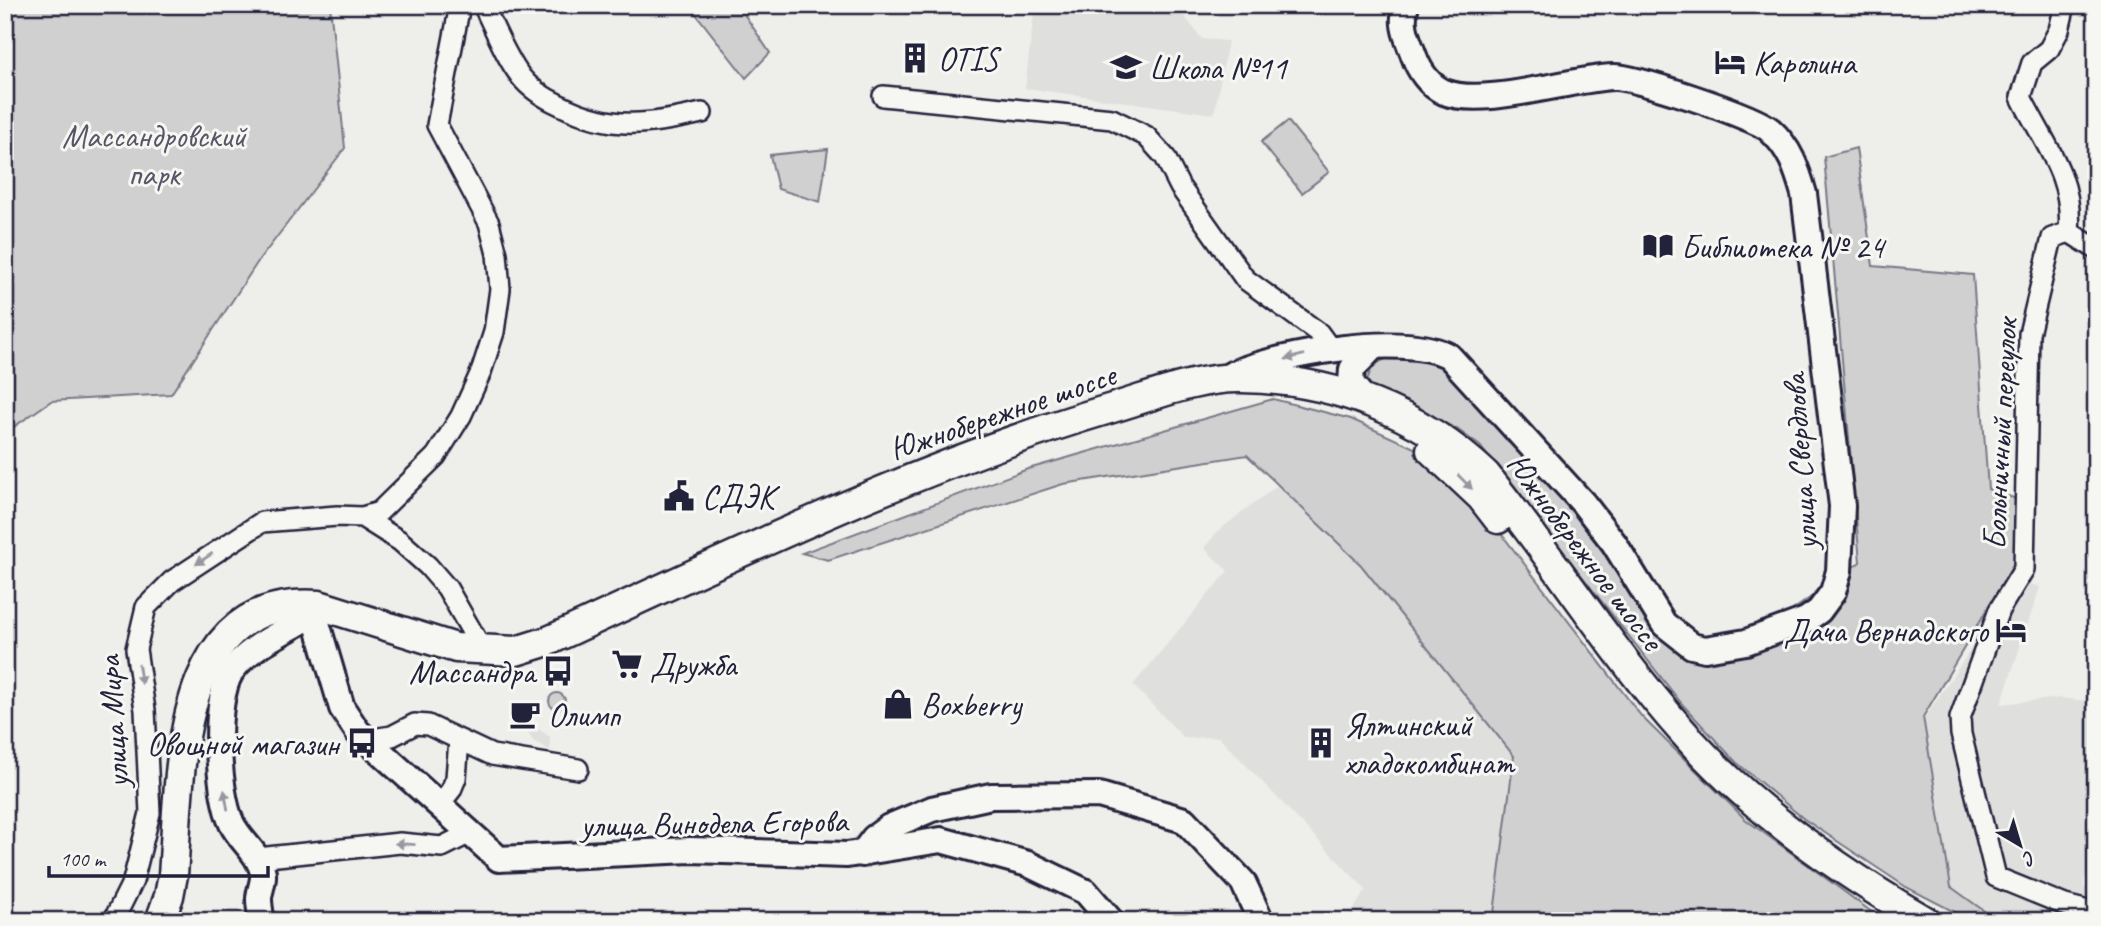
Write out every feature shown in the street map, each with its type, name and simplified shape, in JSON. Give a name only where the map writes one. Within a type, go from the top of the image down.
[{"type":"highway","name":"Южнобережное шоссе","points":[[160,921],[173,875],[180,769],[194,694],[202,670],[234,631],[267,610],[298,604],[319,605],[456,648],[516,651],[548,641],[952,461],[1034,431],[1222,379],[1242,378],[1365,400],[1422,425],[1458,448],[1486,475],[1630,668],[1683,733],[1715,765],[1839,868],[1926,921]]},
{"type":"highway","name":"Южнобережное шоссе","points":[[172,921],[186,874],[197,742],[207,685],[215,668],[238,640],[267,619],[294,611],[314,613],[457,659],[513,664],[550,652],[906,491],[1034,442],[1175,402],[1238,393],[1305,390],[1404,432],[1436,453],[1481,497],[1674,743],[1762,824],[1901,921]]},
{"type":"main road","name":"улица Свердлова","points":[[1222,379],[1330,348],[1434,350],[1449,355],[1591,513],[1614,543],[1664,624],[1692,646],[1705,649],[1745,642],[1795,625],[1819,611],[1833,592],[1842,550],[1842,506],[1804,194],[1792,155],[1768,129],[1738,113],[1616,77],[1481,97],[1445,92],[1432,84],[1418,67],[1401,22],[1406,5]]},
{"type":"main road","points":[[1305,390],[1330,348]]},
{"type":"main road","points":[[1365,400],[1351,383],[1352,369],[1373,348]]},
{"type":"main road","points":[[261,921],[259,899],[264,876],[258,858],[232,825],[225,803],[218,717],[231,672],[245,658],[314,613]]},
{"type":"main road","name":"улица Винодела Егорова","points":[[314,613],[342,708],[365,740],[499,859],[690,850],[862,854],[874,838],[889,827],[932,808],[991,796],[1099,794],[1184,820],[1243,882],[1261,921]]},
{"type":"main road","points":[[862,854],[941,841],[966,845],[1028,864],[1086,892],[1111,921]]},
{"type":"street","points":[[362,517],[379,512],[436,456],[461,416],[481,372],[494,332],[500,289],[497,254],[489,223],[437,125],[460,5]]},
{"type":"street","points":[[483,5],[520,76],[533,91],[576,113],[599,121],[621,124],[654,123],[702,113]]},
{"type":"street","points":[[2065,5],[2059,30],[2049,49],[2032,63],[2021,97],[2051,150],[2071,205],[2069,232],[2096,249]]},
{"type":"street","points":[[883,96],[1112,119],[1146,136],[1165,157],[1180,187],[1245,279],[1319,333],[1330,348]]},
{"type":"street","name":"Больничный переулок","points":[[2069,232],[2052,238],[2029,334],[2024,569],[1999,610],[1960,718],[1961,734],[1996,877],[2065,905],[2096,913]]},
{"type":"street","name":"улица Мира","points":[[113,921],[133,881],[150,813],[145,710],[136,649],[146,607],[172,581],[261,522],[337,516],[362,517]]},
{"type":"street","points":[[362,517],[400,541],[428,566],[447,588],[483,651]]},
{"type":"street","points":[[365,740],[392,736],[415,724],[428,725],[492,755],[578,769]]},
{"type":"street","points":[[440,804],[456,778],[459,740]]},
{"type":"street","points":[[258,858],[400,843],[442,847],[470,833]]},
{"type":"shaded area","name":"Школа №11","points":[[1035,5],[1180,5],[1179,9],[1202,39],[1228,41],[1214,114],[1025,88]]},
{"type":"shaded area","points":[[1278,485],[1361,565],[1514,757],[1493,921],[1346,921],[1366,890],[1219,737],[1184,738],[1133,685],[1228,571],[1204,548],[1219,530]]},
{"type":"shaded area","points":[[2017,581],[2040,587],[2001,704],[2060,698],[2096,702],[2096,876],[2085,876],[2083,887],[2096,891],[2096,921],[1993,921],[1951,890],[1923,720]]},
{"type":"shaded area","points":[[528,722],[550,737],[550,750],[533,741],[522,724]]},
{"type":"green space","name":"Массандровский парк","points":[[5,5],[330,5],[345,148],[257,263],[171,394],[51,401],[5,433]]},
{"type":"green space","points":[[689,5],[738,5],[770,53],[746,78]]},
{"type":"green space","points":[[1288,121],[1329,172],[1302,193],[1261,142]]},
{"type":"green space","points":[[1856,148],[1873,266],[1973,275],[1988,489],[2019,500],[2018,557],[1923,717],[1951,887],[1998,921],[1972,921],[1906,887],[1804,819],[1736,762],[1682,704],[1480,446],[1457,429],[1367,385],[1376,364],[1385,359],[1407,357],[1442,361],[1705,659],[1726,658],[1860,562],[1824,157]]},
{"type":"green space","points":[[828,149],[820,202],[778,189],[770,155]]},
{"type":"green space","points":[[1273,399],[1351,419],[1421,451],[1486,514],[1642,717],[1745,819],[1884,921],[1493,921],[1514,756],[1361,565],[1247,455],[1063,484],[828,560],[802,553],[1028,469]]},
{"type":"green space","points":[[554,693],[560,693],[565,701],[563,707],[554,709],[549,704],[549,698]]},
{"type":"place","name":"OTIS","points":[[915,58]]},
{"type":"place","name":"Каролина","points":[[1730,62]]},
{"type":"place","name":"Школа №11","points":[[1126,67]]},
{"type":"place","name":"Библиотека № 24","points":[[1658,246]]},
{"type":"place","name":"СДЭК","points":[[679,496]]},
{"type":"place","name":"Дача Вернадского","points":[[2011,630]]},
{"type":"place","name":"Дружба","points":[[627,664]]},
{"type":"place","name":"Массандра","points":[[558,671]]},
{"type":"place","name":"Boxberry","points":[[898,704]]},
{"type":"place","name":"Олимп","points":[[525,714]]},
{"type":"place","name":"Овощной магазин","points":[[362,743]]},
{"type":"place","name":"Ялтинский хладокомбинат","points":[[1321,743]]}]
